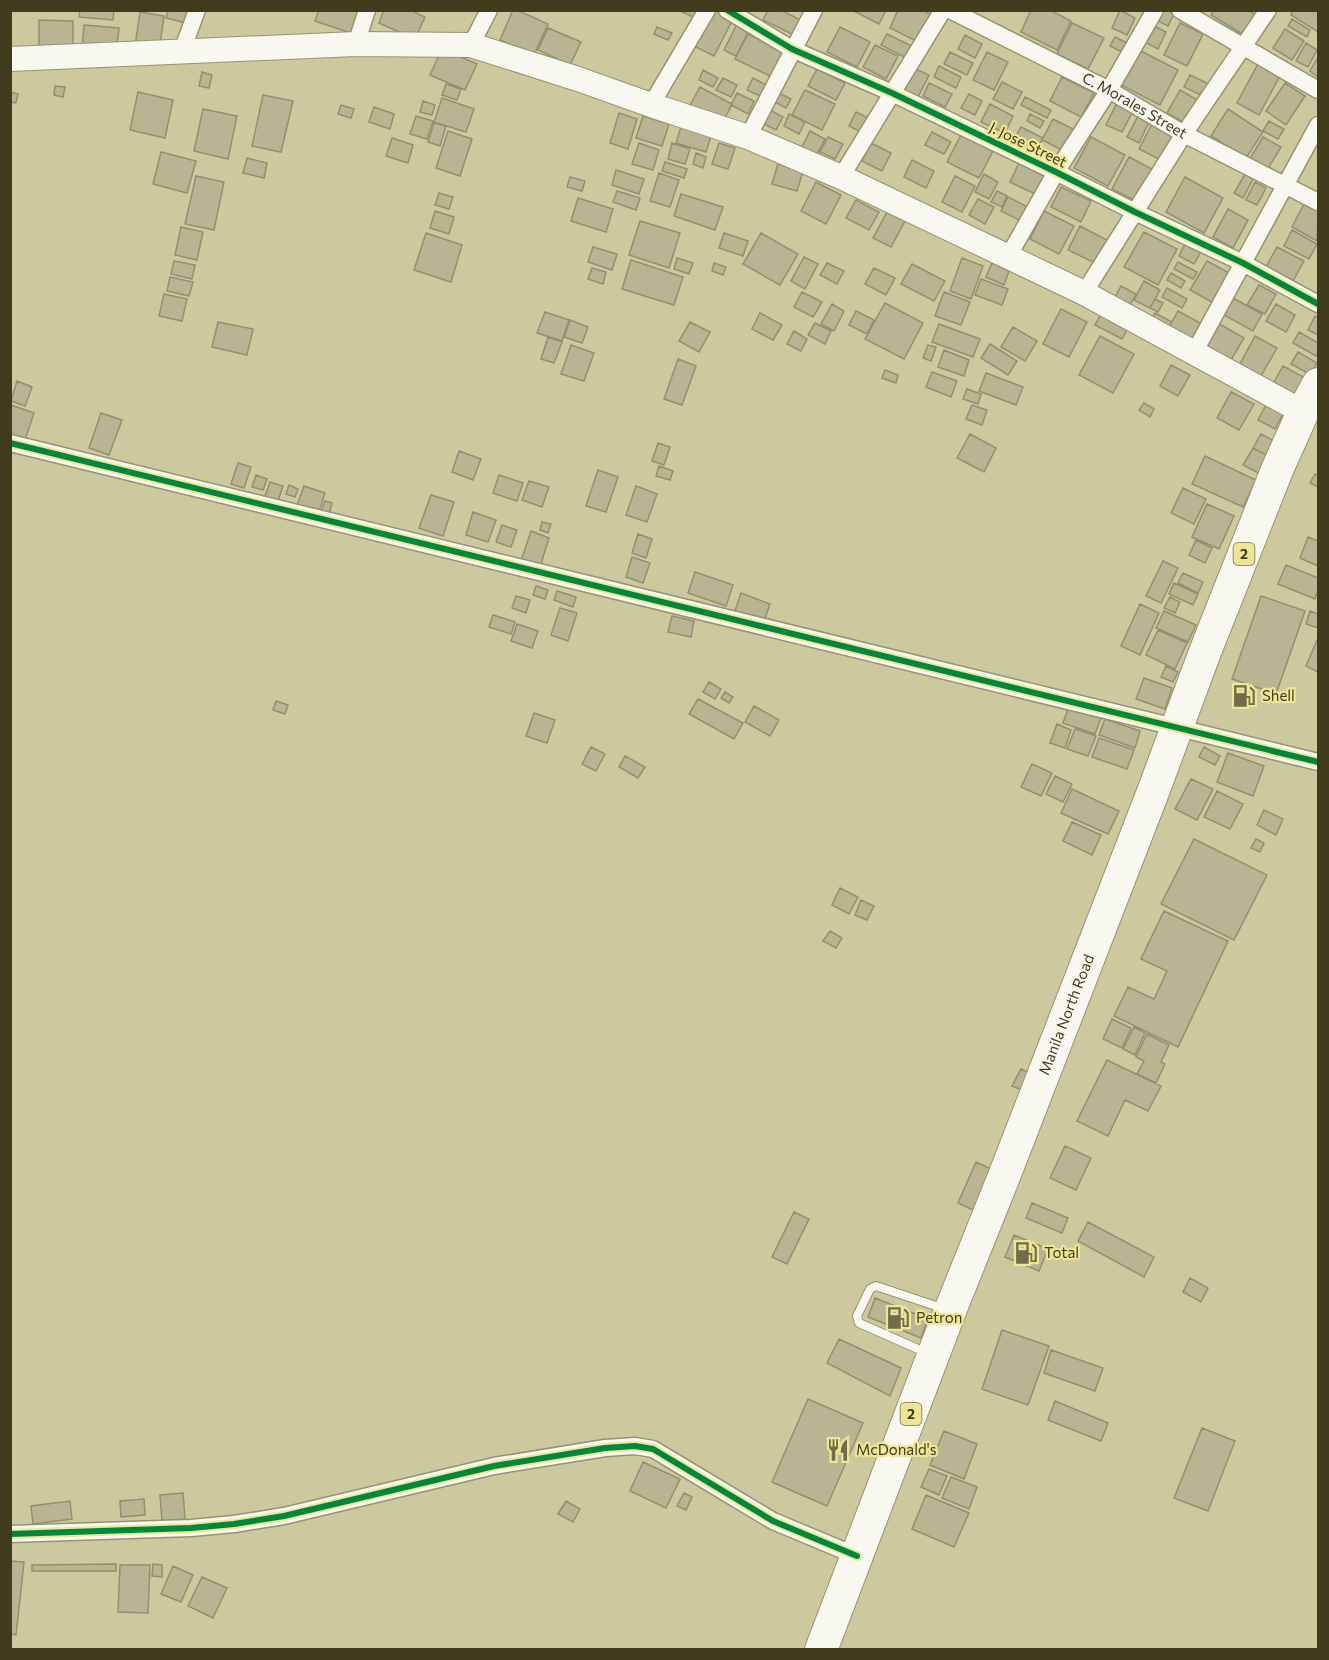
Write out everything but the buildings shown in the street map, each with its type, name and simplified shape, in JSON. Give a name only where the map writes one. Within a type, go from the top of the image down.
[{"type":"highway","name":"Manila North Road","points":[[821,1650],[1176,727],[1277,470],[1310,417],[1318,384]]},
{"type":"main road","points":[[10,58],[356,44],[471,45],[748,137],[840,177],[1084,293],[1310,417]]},
{"type":"street","points":[[182,51],[197,10]]},
{"type":"street","points":[[356,44],[367,10]]},
{"type":"street","points":[[471,45],[489,10]]},
{"type":"street","points":[[651,105],[707,10]]},
{"type":"street","name":"J. Jose Street","points":[[727,10],[792,49],[892,93],[1056,172],[1243,263],[1318,304]]},
{"type":"street","points":[[748,137],[814,10]]},
{"type":"street","points":[[840,177],[943,10]]},
{"type":"street","name":"C. Morales Street","points":[[950,10],[1109,90],[1184,134],[1318,202]]},
{"type":"street","points":[[1008,257],[1056,172],[1109,90],[1155,10]]},
{"type":"street","points":[[1180,10],[1318,90]]},
{"type":"street","points":[[1084,293],[1184,134],[1268,10]]},
{"type":"street","points":[[1194,353],[1318,125]]},
{"type":"street","points":[[10,443],[1318,762]]},
{"type":"street","points":[[10,1534],[191,1528],[234,1524],[284,1516],[494,1466],[605,1448],[635,1446],[653,1449],[773,1521],[857,1556]]},
{"type":"lane","points":[[933,1355],[859,1323],[857,1316],[870,1289],[876,1286],[950,1311]]},
{"type":"cycle path","points":[[727,10],[792,49],[892,93],[1056,172],[1243,263],[1318,304]]},
{"type":"cycle path","points":[[10,443],[1318,762]]},
{"type":"cycle path","points":[[10,1534],[191,1528],[234,1524],[284,1516],[494,1466],[605,1448],[635,1446],[653,1449],[773,1521],[857,1556]]},
{"type":"place","name":"Shell","points":[[1244,696]]},
{"type":"place","name":"Total","points":[[1026,1253]]},
{"type":"place","name":"Petron","points":[[898,1318]]},
{"type":"place","name":"McDonald's","points":[[838,1450]]}]
